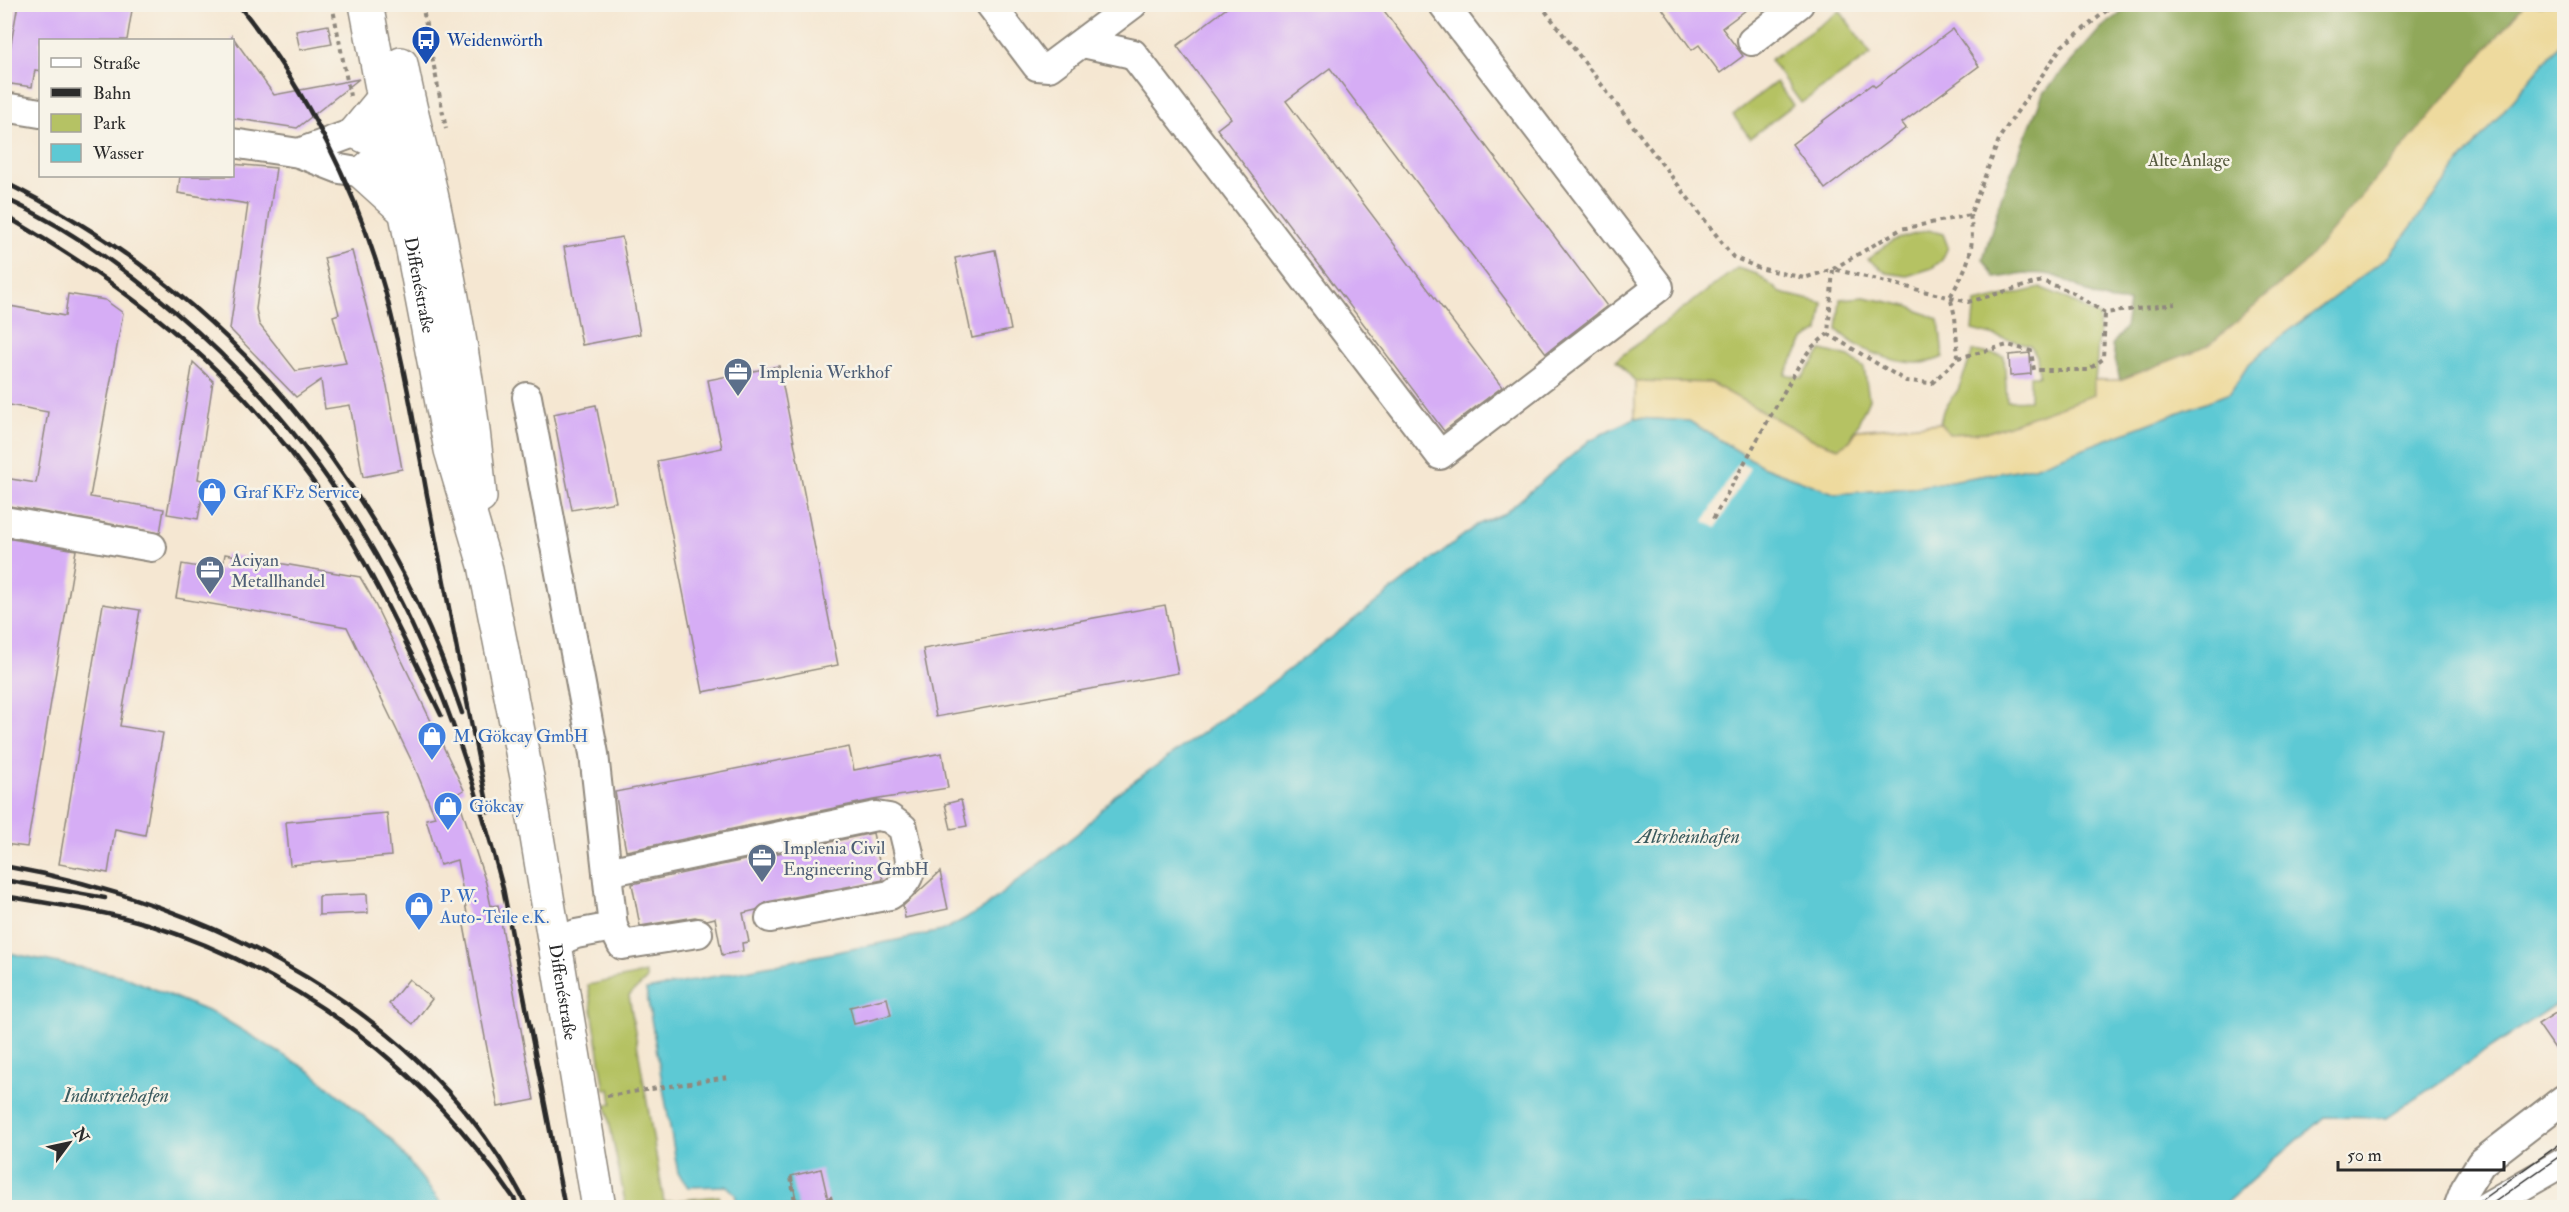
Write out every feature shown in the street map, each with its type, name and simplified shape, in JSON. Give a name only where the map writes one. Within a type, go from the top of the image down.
[{"type":"main road","name":"Diffenéstraße","points":[[366,4],[384,98],[404,139],[423,164],[459,346],[476,452],[485,565]]},
{"type":"main road","name":"Diffenéstraße","points":[[389,4],[404,139],[406,212],[451,450],[485,565],[527,777],[599,1208]]},
{"type":"main road","points":[[356,132],[384,98]]},
{"type":"main road","points":[[356,132],[404,139]]},
{"type":"main road","points":[[404,139],[363,173],[406,212]]},
{"type":"street","points":[[990,4],[1037,66],[1048,66],[1083,43],[1132,4]]},
{"type":"street","points":[[1083,43],[1134,54],[1440,455],[1659,288],[1443,4]]},
{"type":"street","points":[[1752,41],[1799,4]]},
{"type":"street","points":[[4,107],[39,113]]},
{"type":"street","points":[[299,153],[356,132]]},
{"type":"street","points":[[234,143],[299,153],[340,169],[363,173]]},
{"type":"street","points":[[527,397],[594,754],[613,927],[622,945],[698,933]]},
{"type":"street","points":[[4,521],[152,547]]},
{"type":"street","points":[[607,872],[876,816],[889,818],[903,828],[911,871],[906,885],[890,896],[770,918]]},
{"type":"street","points":[[554,943],[576,934],[613,927]]},
{"type":"street","points":[[2458,1208],[2465,1189],[2481,1163],[2565,1099]]},
{"type":"street","points":[[2484,1208],[2565,1162]]},
{"type":"path","points":[[422,4],[447,134]]},
{"type":"path","points":[[1540,4],[1733,257],[1759,268],[1804,278],[1833,269],[1901,229],[1970,215]]},
{"type":"path","points":[[1959,358],[1955,316],[1950,297],[1969,263],[1973,234],[1970,215],[2000,137],[2062,46],[2115,4]]},
{"type":"path","points":[[1833,269],[1968,302],[2042,281],[2070,291],[2105,313],[2175,304]]},
{"type":"path","points":[[1713,519],[1811,348],[1828,334],[1833,269]]},
{"type":"path","points":[[1828,334],[1906,381],[1932,383],[1959,358],[2008,345],[2031,351],[2034,370],[2088,369],[2103,359],[2105,313]]},
{"type":"path","points":[[598,1097],[728,1077]]},
{"type":"path","points":[[791,1177],[796,1208]]},
{"type":"path","points":[[830,1196],[833,1208]]},
{"type":"green space","name":"Alte Anlage","points":[[2132,5],[2524,5],[2303,265],[2208,346],[2120,380],[2112,345],[2125,328],[2129,302],[2116,302],[2097,297],[2048,274],[1995,278],[1983,259],[2002,195],[2043,94],[2101,28]]},
{"type":"green space","points":[[1840,11],[1871,54],[1801,103],[1770,60]]},
{"type":"green space","points":[[1776,82],[1793,105],[1750,138],[1733,115]]},
{"type":"green space","points":[[1928,230],[1943,234],[1948,247],[1942,260],[1932,268],[1907,276],[1887,273],[1868,259],[1892,241]]},
{"type":"green space","points":[[1737,268],[1757,274],[1781,293],[1823,303],[1819,331],[1804,340],[1785,374],[1802,378],[1822,350],[1849,357],[1864,368],[1869,399],[1850,441],[1839,448],[1814,440],[1711,383],[1635,381],[1616,360]]},
{"type":"green space","points":[[2041,288],[2062,296],[2100,317],[2094,395],[1989,432],[1949,434],[1940,423],[1943,411],[1958,390],[1973,351],[2004,356],[2007,401],[2030,400],[2030,376],[2039,376],[2037,357],[2030,345],[1972,330],[1975,303]]},
{"type":"green space","points":[[1864,297],[1908,306],[1939,320],[1943,357],[1917,363],[1902,362],[1873,353],[1847,338],[1837,330],[1840,299]]},
{"type":"green space","points":[[645,973],[647,979],[629,996],[664,1202],[719,1196],[722,1207],[626,1207],[606,1105],[612,1104],[610,1089],[605,1090],[588,985]]},
{"type":"sand","points":[[2524,5],[2564,5],[2564,39],[2464,158],[2389,256],[2269,346],[2249,364],[2230,393],[2034,467],[1910,488],[1836,494],[1762,466],[1689,421],[1635,418],[1635,381],[1711,383],[1814,440],[1838,448],[1850,441],[1857,430],[1940,423],[1949,434],[1989,432],[2094,395],[2094,380],[2120,380],[2208,346],[2303,265]]},
{"type":"water","name":"Altrheinhafen","points":[[2564,39],[2564,999],[2386,1118],[2324,1117],[2221,1207],[738,1207],[735,1194],[727,1186],[688,1187],[678,1173],[646,990],[942,931],[981,910],[1083,829],[1115,795],[1261,691],[1477,525],[1505,513],[1590,440],[1635,418],[1689,421],[1762,466],[1836,494],[1910,488],[2034,467],[2230,393],[2249,364],[2269,346],[2389,256],[2464,158]]},
{"type":"water","name":"Industriehafen","points":[[4,952],[123,976],[217,1015],[310,1071],[392,1140],[444,1207],[5,1207]]},
{"type":"pier","points":[[1739,462],[1750,468],[1716,528],[1704,521]]},
{"type":"building","points":[[18,4],[133,4],[127,39],[39,39],[39,71],[35,70],[32,87],[4,83]]},
{"type":"building","points":[[1232,4],[1379,4],[1607,306],[1546,353],[1330,68],[1286,101],[1502,387],[1444,431],[1217,129],[1231,118],[1177,46]]},
{"type":"building","points":[[1659,4],[1754,4],[1722,28],[1743,56],[1720,73],[1699,45],[1692,50]]},
{"type":"building","points":[[328,25],[332,44],[300,50],[296,31]]},
{"type":"building","points":[[1953,29],[1979,66],[1902,123],[1906,128],[1825,189],[1792,144],[1872,84],[1875,87]]},
{"type":"building","points":[[232,36],[274,95],[359,79],[297,128],[234,118],[234,39]]},
{"type":"building","points":[[234,164],[276,168],[256,309],[259,324],[296,371],[346,363],[333,316],[339,314],[324,258],[352,251],[387,386],[402,469],[363,477],[350,405],[325,409],[321,380],[296,397],[230,329],[248,204],[178,193],[180,177],[234,177]]},
{"type":"building","points":[[622,237],[640,334],[582,345],[564,247]]},
{"type":"building","points":[[995,250],[1011,330],[972,338],[955,258]]},
{"type":"building","points":[[68,294],[105,300],[123,313],[90,497],[164,509],[160,533],[4,505],[4,478],[36,483],[48,412],[4,404],[4,305],[65,316]]},
{"type":"building","points":[[2030,353],[2031,374],[2010,376],[2009,355]]},
{"type":"building","points":[[193,362],[213,381],[198,479],[205,481],[198,519],[167,514]]},
{"type":"building","points":[[779,366],[838,665],[703,692],[657,461],[722,448],[708,380]]},
{"type":"building","points":[[596,405],[616,502],[572,510],[553,414]]},
{"type":"building","points":[[6,538],[76,550],[27,847],[4,844]]},
{"type":"building","points":[[225,554],[360,577],[371,596],[464,790],[457,794],[486,883],[491,906],[498,905],[534,1100],[498,1107],[463,920],[468,919],[457,860],[440,865],[426,819],[435,817],[415,768],[347,627],[176,598],[182,564],[222,571]]},
{"type":"building","points":[[103,604],[140,610],[120,726],[163,733],[145,835],[115,829],[108,873],[59,864]]},
{"type":"building","points":[[1165,605],[1178,673],[936,717],[923,649]]},
{"type":"building","points":[[849,747],[854,770],[942,753],[948,788],[873,800],[626,851],[615,792]]},
{"type":"building","points":[[961,800],[967,826],[951,829],[945,804]]},
{"type":"building","points":[[387,813],[391,856],[290,865],[286,822]]},
{"type":"building","points":[[873,833],[883,880],[767,902],[756,910],[743,913],[749,942],[742,943],[743,951],[722,955],[715,918],[707,920],[695,917],[640,926],[632,884]]},
{"type":"building","points":[[940,872],[948,909],[905,918],[903,906]]},
{"type":"building","points":[[367,894],[368,913],[319,915],[319,896]]},
{"type":"building","points":[[409,979],[432,999],[413,1024],[389,1004]]},
{"type":"building","points":[[887,998],[891,1015],[854,1024],[850,1007]]},
{"type":"building","points":[[2565,1007],[2565,1063],[2538,1024]]},
{"type":"building","points":[[821,1169],[830,1208],[798,1208],[791,1176]]},
{"type":"tram line","points":[[2470,1208],[2564,1141]]},
{"type":"tram line","points":[[2486,1208],[2564,1153]]},
{"type":"railway","points":[[238,4],[286,71],[327,142],[374,255],[386,294],[403,369],[489,812]]},
{"type":"railway","points":[[4,182],[84,226],[158,278],[225,336],[287,401],[341,472],[389,547],[429,628],[462,713]]},
{"type":"railway","points":[[4,198],[49,221],[114,263],[174,311],[239,372],[295,435],[344,502],[385,572],[421,645],[452,722],[479,803],[503,888],[565,1208]]},
{"type":"railway","points":[[4,215],[53,244],[143,307],[185,341],[261,417],[297,460],[346,531],[389,609],[441,715]]},
{"type":"railway","points":[[4,866],[82,883],[159,907],[235,939],[307,977],[374,1024],[434,1077],[486,1139],[528,1208]]},
{"type":"railway","points":[[4,880],[105,898]]},
{"type":"railway","points":[[4,896],[94,911],[147,924],[203,944],[256,969],[307,998],[355,1031],[441,1108],[480,1152],[515,1200]]},
{"type":"place","name":"Weidenwörth","points":[[426,66]]},
{"type":"place","name":"Implenia Werkhof","points":[[738,398]]},
{"type":"place","name":"Graf KFz Service","points":[[212,518]]},
{"type":"place","name":"Aciyan Metallhandel","points":[[210,596]]},
{"type":"place","name":"M. Gökcay GmbH","points":[[432,762]]},
{"type":"place","name":"Gökcay","points":[[448,832]]},
{"type":"place","name":"Implenia Civil Engineering GmbH","points":[[762,884]]},
{"type":"place","name":"P. W. Auto-Teile e.K.","points":[[419,932]]}]
